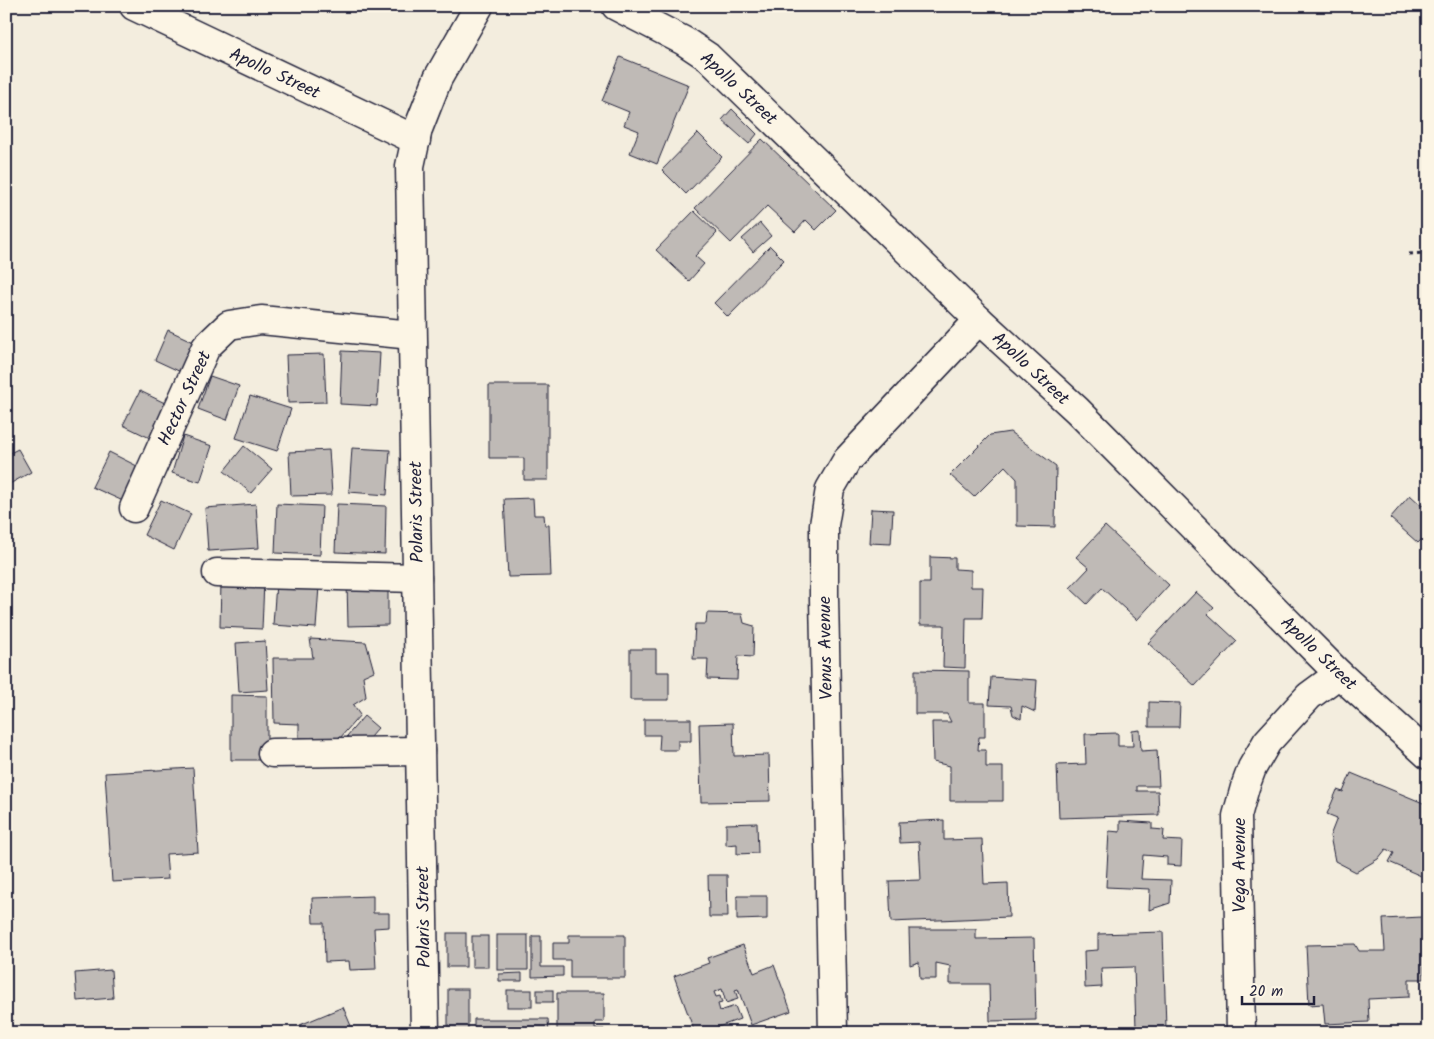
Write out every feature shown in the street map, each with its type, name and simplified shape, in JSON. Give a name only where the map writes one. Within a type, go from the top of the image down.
[{"type":"street","name":"Apollo Street","points":[[134,6],[416,140]]},
{"type":"street","name":"Polaris Street","points":[[425,1033],[410,166],[418,129],[438,78],[479,6]]},
{"type":"street","name":"Apollo Street","points":[[616,6],[684,41],[708,56],[979,320],[1076,410],[1340,674],[1428,755]]},
{"type":"street","name":"Hector Street","points":[[134,508],[206,347],[229,325],[261,320],[412,335]]},
{"type":"street","name":"Venus Avenue","points":[[833,1033],[824,597],[824,525],[830,489],[847,460],[979,320]]},
{"type":"street","points":[[217,573],[417,578]]},
{"type":"street","name":"Vega Avenue","points":[[1241,1033],[1238,816],[1245,786],[1252,768],[1267,742],[1309,696],[1340,674]]},
{"type":"street","points":[[272,753],[420,751]]},
{"type":"path","points":[[1408,254],[1428,253]]},
{"type":"building","points":[[620,57],[689,85],[657,164],[630,153],[639,131],[624,125],[629,112],[602,101]]},
{"type":"building","points":[[732,109],[757,134],[749,144],[722,120]]},
{"type":"building","points":[[698,133],[722,157],[686,194],[662,170]]},
{"type":"building","points":[[762,139],[836,210],[816,230],[806,220],[795,232],[767,206],[731,243],[695,208]]},
{"type":"building","points":[[694,211],[717,233],[695,256],[704,264],[689,281],[656,250]]},
{"type":"building","points":[[760,223],[771,236],[753,252],[742,239]]},
{"type":"building","points":[[770,246],[784,260],[728,317],[714,303]]},
{"type":"building","points":[[168,330],[196,343],[183,373],[155,360]]},
{"type":"building","points":[[342,351],[380,353],[377,406],[340,404]]},
{"type":"building","points":[[324,354],[326,402],[288,403],[286,355]]},
{"type":"building","points":[[210,376],[239,386],[227,420],[198,409]]},
{"type":"building","points":[[489,385],[548,385],[548,480],[524,480],[524,458],[489,458]]},
{"type":"building","points":[[140,391],[169,405],[152,439],[123,425]]},
{"type":"building","points":[[250,396],[291,409],[277,451],[236,438]]},
{"type":"building","points":[[1010,432],[1056,466],[1055,527],[1017,526],[1017,479],[1005,466],[974,497],[950,475],[990,435]]},
{"type":"building","points":[[183,436],[212,446],[200,482],[172,473]]},
{"type":"building","points":[[244,446],[272,469],[251,493],[224,471]]},
{"type":"building","points":[[352,448],[390,450],[387,495],[349,492]]},
{"type":"building","points":[[18,449],[31,472],[6,486],[6,455]]},
{"type":"building","points":[[329,450],[332,495],[291,496],[289,452]]},
{"type":"building","points":[[109,452],[139,467],[123,501],[92,487]]},
{"type":"building","points":[[1410,495],[1422,506],[1428,500],[1428,536],[1426,535],[1418,543],[1390,518]]},
{"type":"building","points":[[533,498],[534,515],[544,515],[545,525],[549,525],[551,576],[508,577],[504,499]]},
{"type":"building","points":[[161,500],[191,514],[174,550],[144,535]]},
{"type":"building","points":[[256,504],[259,548],[208,551],[205,508]]},
{"type":"building","points":[[277,504],[322,506],[320,555],[275,553]]},
{"type":"building","points":[[337,504],[386,506],[385,554],[335,552]]},
{"type":"building","points":[[871,509],[893,510],[891,544],[869,543]]},
{"type":"building","points":[[1105,526],[1169,585],[1137,620],[1102,588],[1087,604],[1070,588],[1089,568],[1076,557]]},
{"type":"building","points":[[930,557],[955,558],[955,569],[971,570],[971,587],[983,587],[982,618],[966,618],[965,668],[943,667],[944,625],[920,625],[920,583],[930,583]]},
{"type":"building","points":[[221,581],[264,582],[262,629],[220,627]]},
{"type":"building","points":[[276,583],[319,586],[316,628],[273,625]]},
{"type":"building","points":[[347,583],[388,583],[388,625],[348,626]]},
{"type":"building","points":[[1196,592],[1214,608],[1208,614],[1237,641],[1195,686],[1148,643]]},
{"type":"building","points":[[707,613],[742,614],[744,623],[754,626],[753,657],[738,656],[737,680],[707,679],[708,659],[693,659],[695,624],[706,624]]},
{"type":"building","points":[[310,639],[366,642],[374,671],[363,676],[366,697],[353,705],[360,715],[340,738],[299,738],[299,724],[274,723],[273,658],[313,658]]},
{"type":"building","points":[[265,641],[268,690],[239,692],[236,643]]},
{"type":"building","points":[[630,649],[656,649],[656,672],[669,672],[669,700],[630,700]]},
{"type":"building","points":[[915,670],[969,671],[969,703],[985,703],[985,737],[979,737],[978,750],[986,750],[986,767],[1003,767],[1003,801],[950,801],[950,766],[933,762],[932,722],[951,722],[947,714],[915,714]]},
{"type":"building","points":[[991,677],[1037,680],[1035,712],[1022,706],[1021,719],[1013,715],[1011,706],[989,705]]},
{"type":"building","points":[[231,695],[267,696],[267,760],[231,760]]},
{"type":"building","points":[[1149,702],[1180,703],[1179,727],[1149,727]]},
{"type":"building","points":[[364,716],[378,728],[360,748],[347,736]]},
{"type":"building","points":[[644,719],[691,719],[691,741],[678,741],[678,750],[659,750],[660,735],[644,735]]},
{"type":"building","points":[[733,723],[734,756],[769,755],[770,801],[701,802],[699,724]]},
{"type":"building","points":[[1140,730],[1141,751],[1157,750],[1159,786],[1137,786],[1137,791],[1158,791],[1159,815],[1059,818],[1057,765],[1086,764],[1085,734],[1118,733],[1118,746],[1133,746],[1132,731]]},
{"type":"building","points":[[193,768],[198,852],[166,854],[168,879],[112,882],[105,773]]},
{"type":"building","points":[[1351,773],[1428,805],[1428,879],[1389,862],[1394,853],[1386,849],[1378,859],[1356,872],[1335,861],[1330,836],[1337,818],[1327,814],[1337,790],[1343,792]]},
{"type":"building","points":[[944,820],[944,840],[982,839],[984,884],[1008,883],[1009,917],[891,922],[889,881],[921,880],[919,842],[900,843],[899,822]]},
{"type":"building","points":[[1120,821],[1152,823],[1152,829],[1164,830],[1163,840],[1182,841],[1181,866],[1167,865],[1167,857],[1143,855],[1141,879],[1171,880],[1170,903],[1149,910],[1150,889],[1106,887],[1109,831],[1120,832]]},
{"type":"building","points":[[757,823],[758,853],[737,854],[737,844],[726,845],[726,824]]},
{"type":"building","points":[[708,875],[727,875],[728,917],[709,917]]},
{"type":"building","points":[[373,896],[373,913],[389,913],[389,927],[374,928],[376,969],[350,970],[349,961],[325,962],[324,923],[313,923],[312,898]]},
{"type":"building","points":[[737,896],[767,896],[767,919],[737,920]]},
{"type":"building","points":[[1422,917],[1424,979],[1409,979],[1409,997],[1368,999],[1369,1022],[1325,1024],[1323,1004],[1309,1005],[1306,945],[1355,944],[1359,951],[1385,951],[1383,919]]},
{"type":"building","points":[[909,929],[976,929],[976,939],[1034,938],[1036,1020],[990,1021],[989,984],[950,984],[950,966],[936,963],[936,979],[920,979],[919,962],[910,965]]},
{"type":"building","points":[[1163,932],[1166,1028],[1136,1028],[1134,967],[1101,968],[1102,987],[1085,988],[1084,951],[1098,950],[1098,934]]},
{"type":"building","points":[[447,933],[466,933],[466,967],[447,967]]},
{"type":"building","points":[[497,935],[528,935],[528,970],[497,970]]},
{"type":"building","points":[[569,935],[625,935],[625,978],[570,978],[570,960],[553,960],[553,943],[569,943]]},
{"type":"building","points":[[472,936],[488,936],[488,967],[472,967]]},
{"type":"building","points":[[532,936],[541,936],[541,967],[563,967],[563,976],[532,977]]},
{"type":"building","points":[[743,945],[754,973],[774,965],[791,1011],[751,1025],[738,989],[735,990],[738,999],[726,1003],[722,989],[714,992],[716,997],[720,996],[722,1003],[718,1004],[720,1011],[735,1006],[740,1019],[702,1033],[695,1033],[674,976],[709,963],[707,958]]},
{"type":"building","points":[[111,970],[113,998],[77,1001],[75,973]]},
{"type":"building","points":[[522,973],[522,981],[499,981],[499,974]]},
{"type":"building","points":[[448,989],[468,989],[468,1033],[448,1033]]},
{"type":"building","points":[[507,990],[532,990],[532,1007],[507,1007]]},
{"type":"building","points":[[537,990],[553,990],[553,1002],[537,1002]]},
{"type":"building","points":[[557,993],[604,993],[604,1022],[595,1022],[595,1029],[604,1029],[604,1033],[557,1033]]},
{"type":"building","points":[[343,1007],[354,1033],[303,1033],[300,1025]]},
{"type":"building","points":[[474,1019],[548,1019],[549,1033],[474,1033]]}]
